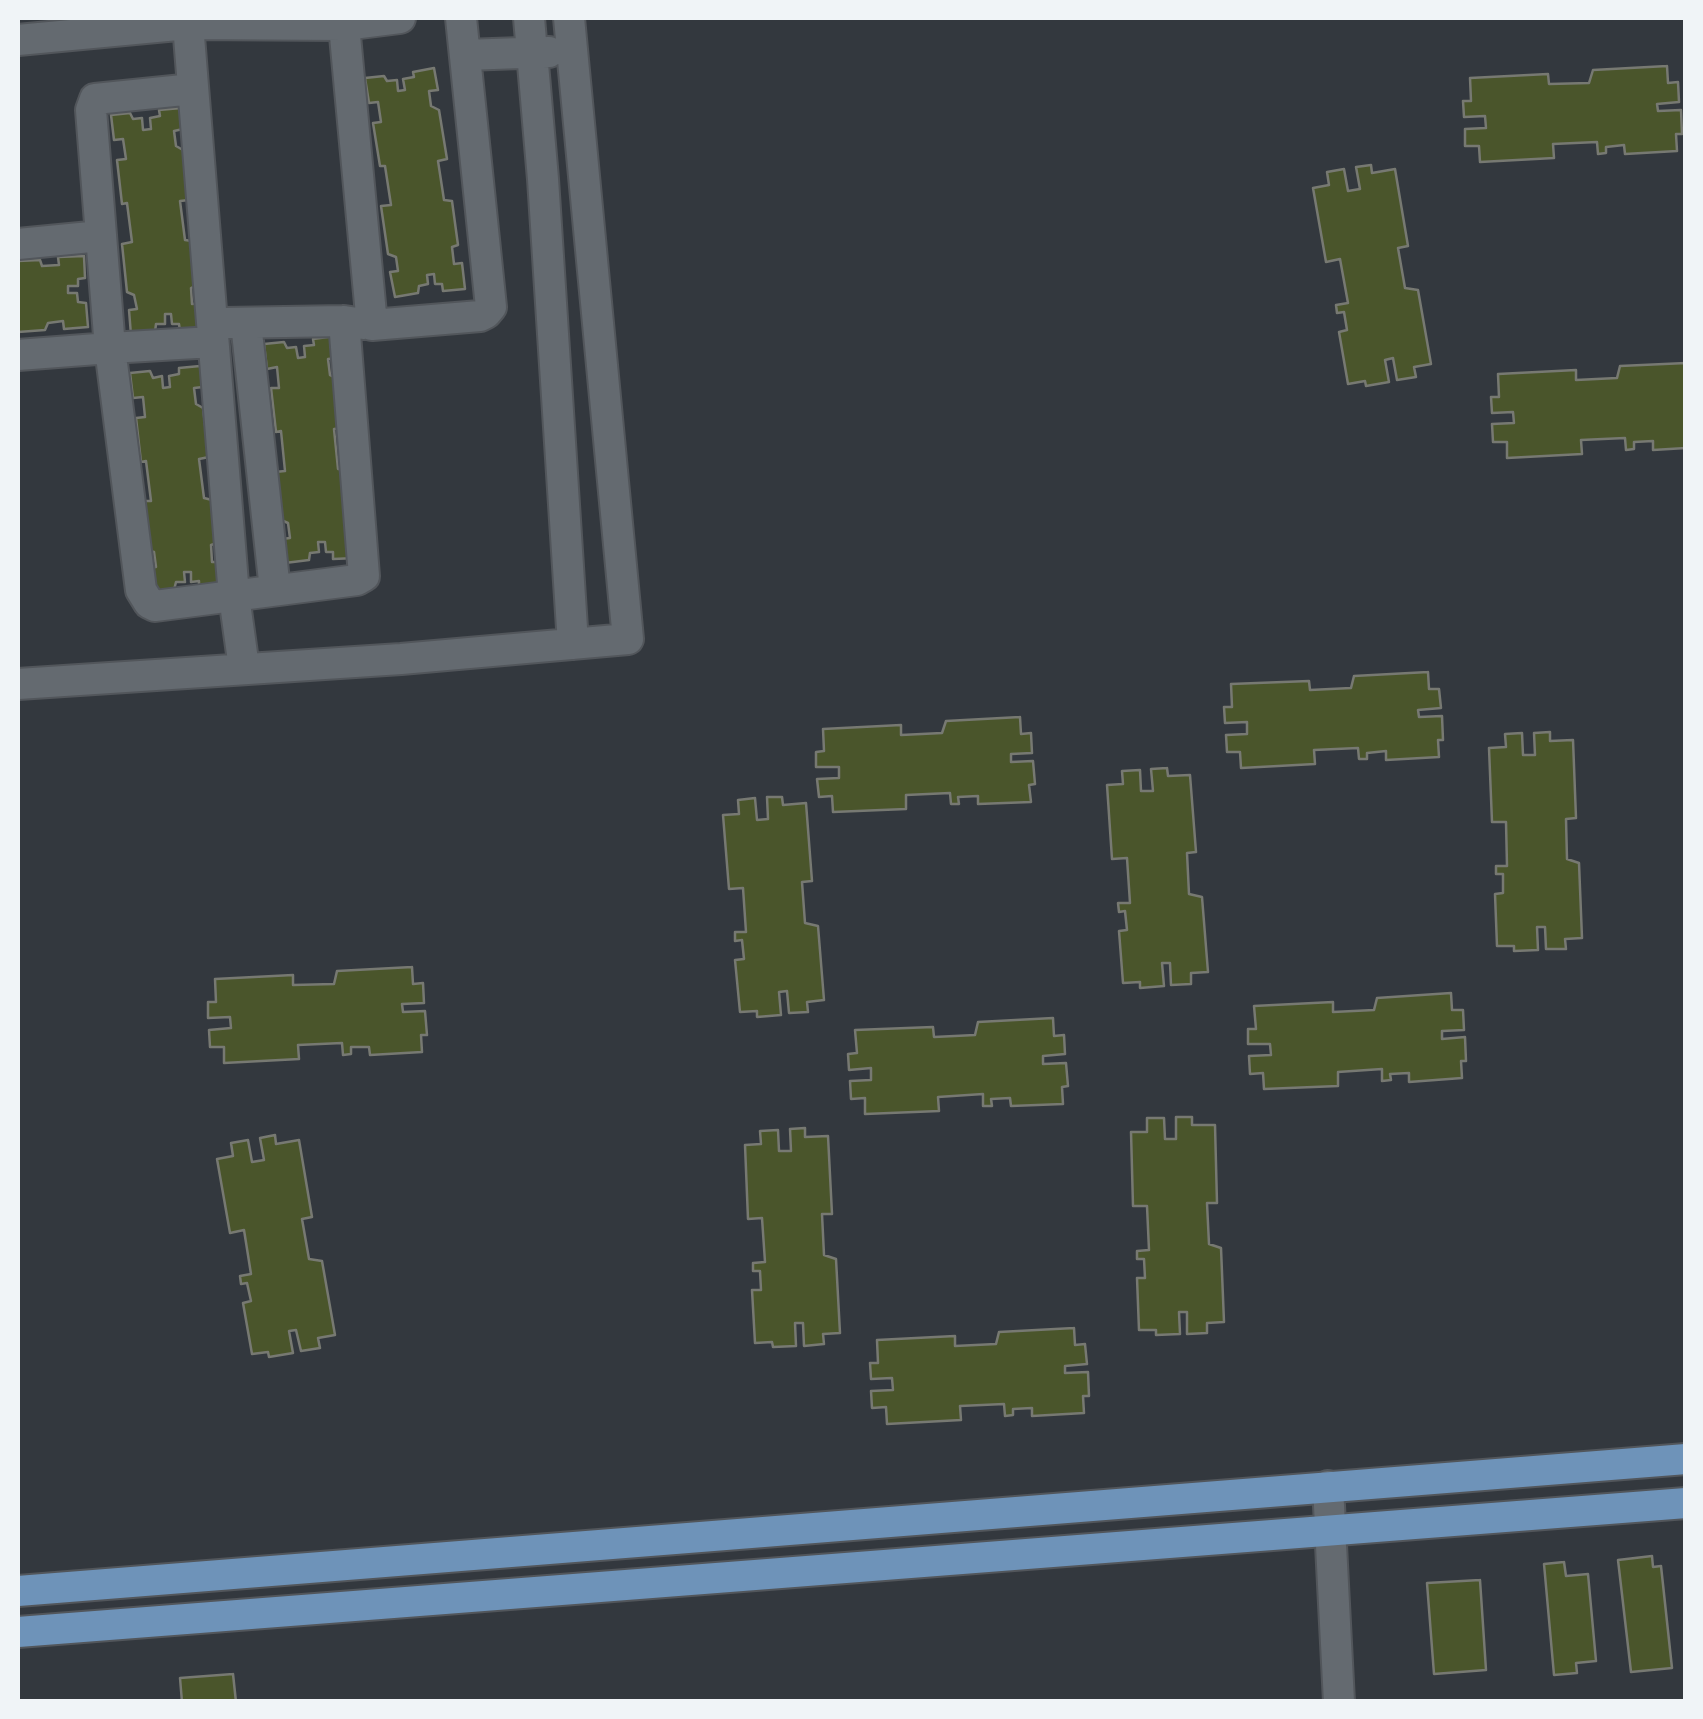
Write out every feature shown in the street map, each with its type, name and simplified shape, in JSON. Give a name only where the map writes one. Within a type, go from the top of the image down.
[{"type":"main road","points":[[18,1591],[1686,1459]]},
{"type":"main road","points":[[18,1632],[1686,1503]]},
{"type":"street","points":[[18,40],[188,24],[344,25],[400,18]]},
{"type":"street","points":[[18,355],[110,348],[212,333],[246,323],[358,323],[486,314],[491,307],[461,18]]},
{"type":"street","points":[[529,18],[573,644]]},
{"type":"street","points":[[18,684],[628,638],[569,18]]},
{"type":"street","points":[[188,24],[234,596],[244,668]]},
{"type":"street","points":[[193,89],[95,99],[92,104],[110,348],[141,590],[149,604],[155,606],[364,576],[358,323],[344,25]]},
{"type":"street","points":[[465,55],[572,49]]},
{"type":"street","points":[[18,244],[101,236]]},
{"type":"street","points":[[246,323],[275,590]]},
{"type":"street","points":[[1328,1486],[1339,1702]]},
{"type":"building","points":[[1667,66],[1668,83],[1678,82],[1679,102],[1657,104],[1658,111],[1681,110],[1682,134],[1676,134],[1677,151],[1625,154],[1624,145],[1606,147],[1606,153],[1598,154],[1597,142],[1553,144],[1554,158],[1480,162],[1479,146],[1465,146],[1465,129],[1486,128],[1485,116],[1464,117],[1463,101],[1471,101],[1470,78],[1548,74],[1549,84],[1589,83],[1593,70]]},
{"type":"building","points":[[434,68],[438,90],[429,91],[431,106],[439,110],[447,159],[438,161],[444,200],[452,201],[458,245],[452,247],[454,264],[462,263],[465,289],[443,291],[442,284],[435,284],[434,274],[427,275],[428,284],[419,286],[418,293],[395,297],[390,272],[398,271],[396,257],[388,254],[381,206],[391,205],[373,123],[381,122],[378,102],[369,103],[365,78],[384,76],[387,81],[397,80],[398,91],[405,90],[403,79],[414,77],[413,72]]},
{"type":"building","points":[[181,108],[183,129],[174,131],[176,146],[183,150],[189,200],[180,201],[185,240],[192,241],[197,285],[191,288],[192,304],[201,303],[202,329],[180,331],[179,324],[172,324],[171,314],[165,314],[165,324],[156,324],[155,332],[131,335],[129,310],[137,309],[134,295],[127,292],[122,244],[132,242],[117,160],[126,159],[123,139],[114,140],[111,115],[130,113],[133,119],[142,118],[143,130],[151,129],[150,118],[160,116],[159,110]]},
{"type":"building","points":[[1371,165],[1372,173],[1395,169],[1408,246],[1398,248],[1405,288],[1418,290],[1431,364],[1414,367],[1416,377],[1397,380],[1393,358],[1385,360],[1389,382],[1366,386],[1365,381],[1348,384],[1339,332],[1347,330],[1344,312],[1337,313],[1336,305],[1348,303],[1340,259],[1326,262],[1313,188],[1329,185],[1327,172],[1344,169],[1348,191],[1360,189],[1356,167]]},
{"type":"building","points":[[84,256],[85,278],[78,279],[78,286],[68,286],[68,293],[77,293],[78,302],[86,303],[88,327],[64,329],[63,321],[48,323],[45,330],[18,332],[18,261],[40,260],[42,266],[59,265],[58,257]]},
{"type":"building","points":[[335,336],[337,358],[328,359],[330,375],[337,378],[343,428],[334,429],[338,469],[346,470],[356,558],[333,559],[333,552],[326,552],[325,542],[318,542],[319,552],[310,553],[309,560],[285,563],[282,539],[290,538],[288,523],[281,520],[275,472],[285,471],[271,388],[279,388],[277,367],[267,369],[264,344],[284,342],[287,348],[296,347],[298,358],[305,357],[304,346],[314,345],[313,339]]},
{"type":"building","points":[[1686,363],[1686,448],[1653,450],[1653,441],[1634,442],[1634,449],[1626,450],[1625,438],[1581,440],[1582,454],[1507,458],[1507,442],[1493,442],[1492,424],[1514,423],[1513,412],[1492,413],[1491,397],[1499,397],[1498,374],[1576,370],[1576,380],[1617,378],[1620,366]]},
{"type":"building","points":[[200,366],[203,387],[194,388],[196,404],[203,408],[209,457],[199,459],[204,498],[212,500],[217,543],[211,545],[212,562],[220,562],[222,587],[199,589],[199,581],[191,582],[191,572],[184,572],[185,582],[176,582],[174,590],[151,593],[148,568],[156,567],[154,552],[146,550],[141,501],[151,501],[136,418],[145,417],[143,397],[133,398],[130,373],[150,371],[153,378],[162,376],[163,388],[170,387],[169,376],[179,374],[179,368]]},
{"type":"building","points":[[1428,672],[1429,689],[1439,689],[1441,708],[1418,710],[1419,717],[1442,716],[1439,757],[1386,760],[1386,751],[1367,753],[1367,759],[1359,759],[1358,748],[1314,750],[1315,764],[1241,768],[1240,752],[1227,752],[1226,735],[1247,734],[1247,722],[1225,723],[1224,707],[1232,707],[1231,684],[1309,681],[1310,690],[1351,688],[1354,676]]},
{"type":"building","points":[[1020,717],[1021,734],[1031,733],[1032,753],[1011,754],[1011,762],[1033,761],[1035,784],[1029,785],[1031,802],[978,804],[978,796],[958,797],[959,804],[951,804],[950,793],[906,795],[906,809],[833,812],[832,796],[819,797],[817,779],[839,778],[839,767],[816,767],[816,752],[824,751],[823,729],[901,725],[901,735],[942,733],[946,721]]},
{"type":"building","points":[[1550,732],[1550,741],[1573,740],[1576,818],[1566,819],[1567,859],[1579,863],[1582,938],[1565,939],[1566,949],[1546,949],[1545,927],[1537,927],[1538,950],[1514,951],[1514,946],[1497,946],[1495,894],[1503,893],[1503,874],[1496,874],[1496,866],[1507,866],[1506,822],[1492,822],[1489,748],[1506,747],[1505,734],[1522,733],[1523,755],[1535,755],[1534,733]]},
{"type":"building","points":[[1167,768],[1168,776],[1190,775],[1196,852],[1187,853],[1189,894],[1202,897],[1208,972],[1191,973],[1191,984],[1171,985],[1170,963],[1162,963],[1164,986],[1140,988],[1140,982],[1123,983],[1119,931],[1127,930],[1125,911],[1119,912],[1118,903],[1130,903],[1127,858],[1112,859],[1107,785],[1123,784],[1122,771],[1140,770],[1141,791],[1153,791],[1151,769]]},
{"type":"building","points":[[767,797],[782,797],[783,805],[806,803],[812,881],[802,882],[805,923],[818,926],[824,1000],[807,1002],[808,1012],[789,1013],[787,991],[779,992],[781,1015],[757,1017],[757,1011],[740,1012],[735,960],[744,959],[742,940],[735,941],[735,932],[746,932],[743,888],[729,889],[723,815],[739,814],[738,800],[755,798],[757,820],[768,819]]},
{"type":"building","points":[[412,967],[413,984],[423,983],[424,1003],[402,1004],[403,1012],[425,1011],[427,1035],[421,1035],[422,1052],[370,1055],[369,1047],[351,1047],[351,1054],[343,1055],[342,1043],[298,1045],[299,1059],[224,1063],[224,1047],[210,1047],[209,1030],[231,1028],[230,1017],[208,1018],[208,1002],[216,1002],[215,979],[293,975],[293,985],[334,984],[337,971]]},
{"type":"building","points":[[1451,993],[1452,1010],[1463,1010],[1464,1030],[1442,1031],[1442,1039],[1465,1037],[1462,1078],[1409,1082],[1409,1073],[1390,1074],[1391,1080],[1382,1081],[1382,1069],[1338,1072],[1338,1086],[1264,1089],[1263,1073],[1250,1074],[1249,1056],[1271,1055],[1270,1044],[1248,1044],[1248,1029],[1256,1029],[1254,1006],[1333,1002],[1333,1012],[1374,1010],[1377,998]]},
{"type":"building","points":[[1053,1018],[1054,1036],[1064,1035],[1065,1054],[1043,1056],[1043,1064],[1066,1063],[1068,1086],[1062,1087],[1063,1104],[1011,1106],[1010,1098],[991,1099],[992,1106],[983,1106],[983,1094],[938,1097],[939,1111],[865,1114],[865,1098],[851,1099],[850,1081],[871,1080],[871,1068],[849,1070],[848,1054],[857,1053],[855,1030],[933,1027],[934,1037],[975,1035],[978,1022]]},
{"type":"building","points":[[1176,1117],[1192,1117],[1192,1125],[1215,1125],[1217,1203],[1207,1203],[1209,1244],[1221,1248],[1224,1322],[1207,1323],[1207,1333],[1187,1334],[1187,1312],[1179,1312],[1180,1334],[1156,1335],[1156,1330],[1139,1330],[1137,1278],[1145,1278],[1144,1259],[1137,1259],[1137,1251],[1149,1250],[1147,1206],[1133,1206],[1131,1132],[1147,1132],[1147,1118],[1164,1118],[1165,1139],[1176,1139]]},
{"type":"building","points":[[805,1128],[805,1137],[828,1136],[832,1214],[822,1214],[824,1255],[836,1259],[840,1333],[823,1334],[824,1344],[804,1346],[803,1323],[795,1323],[796,1346],[773,1347],[772,1342],[755,1343],[752,1290],[761,1290],[760,1271],[753,1271],[753,1263],[765,1262],[762,1218],[748,1219],[745,1145],[761,1144],[760,1131],[778,1130],[779,1151],[791,1151],[790,1129]]},
{"type":"building","points":[[275,1135],[276,1144],[299,1140],[312,1217],[302,1219],[309,1259],[322,1261],[335,1335],[318,1338],[320,1348],[301,1351],[296,1330],[289,1331],[293,1353],[269,1357],[268,1352],[252,1354],[243,1303],[251,1301],[247,1283],[241,1284],[240,1276],[251,1274],[244,1230],[230,1233],[217,1159],[233,1156],[231,1143],[248,1140],[252,1162],[264,1160],[260,1138]]},
{"type":"building","points":[[1074,1328],[1075,1345],[1085,1344],[1087,1364],[1065,1366],[1065,1373],[1088,1372],[1089,1396],[1083,1396],[1084,1413],[1032,1416],[1032,1408],[1013,1409],[1013,1415],[1005,1416],[1004,1404],[960,1406],[961,1420],[887,1424],[886,1407],[872,1408],[871,1391],[893,1390],[892,1378],[871,1379],[870,1363],[878,1363],[877,1340],[955,1336],[955,1346],[996,1344],[999,1332]]},
{"type":"building","points":[[1652,1556],[1653,1567],[1661,1566],[1672,1668],[1631,1672],[1618,1560]]},
{"type":"building","points":[[1564,1562],[1566,1576],[1588,1574],[1596,1661],[1576,1663],[1577,1673],[1554,1675],[1544,1564]]},
{"type":"building","points":[[1480,1580],[1486,1670],[1434,1674],[1427,1583]]},
{"type":"building","points":[[233,1674],[236,1702],[182,1702],[180,1678]]}]
